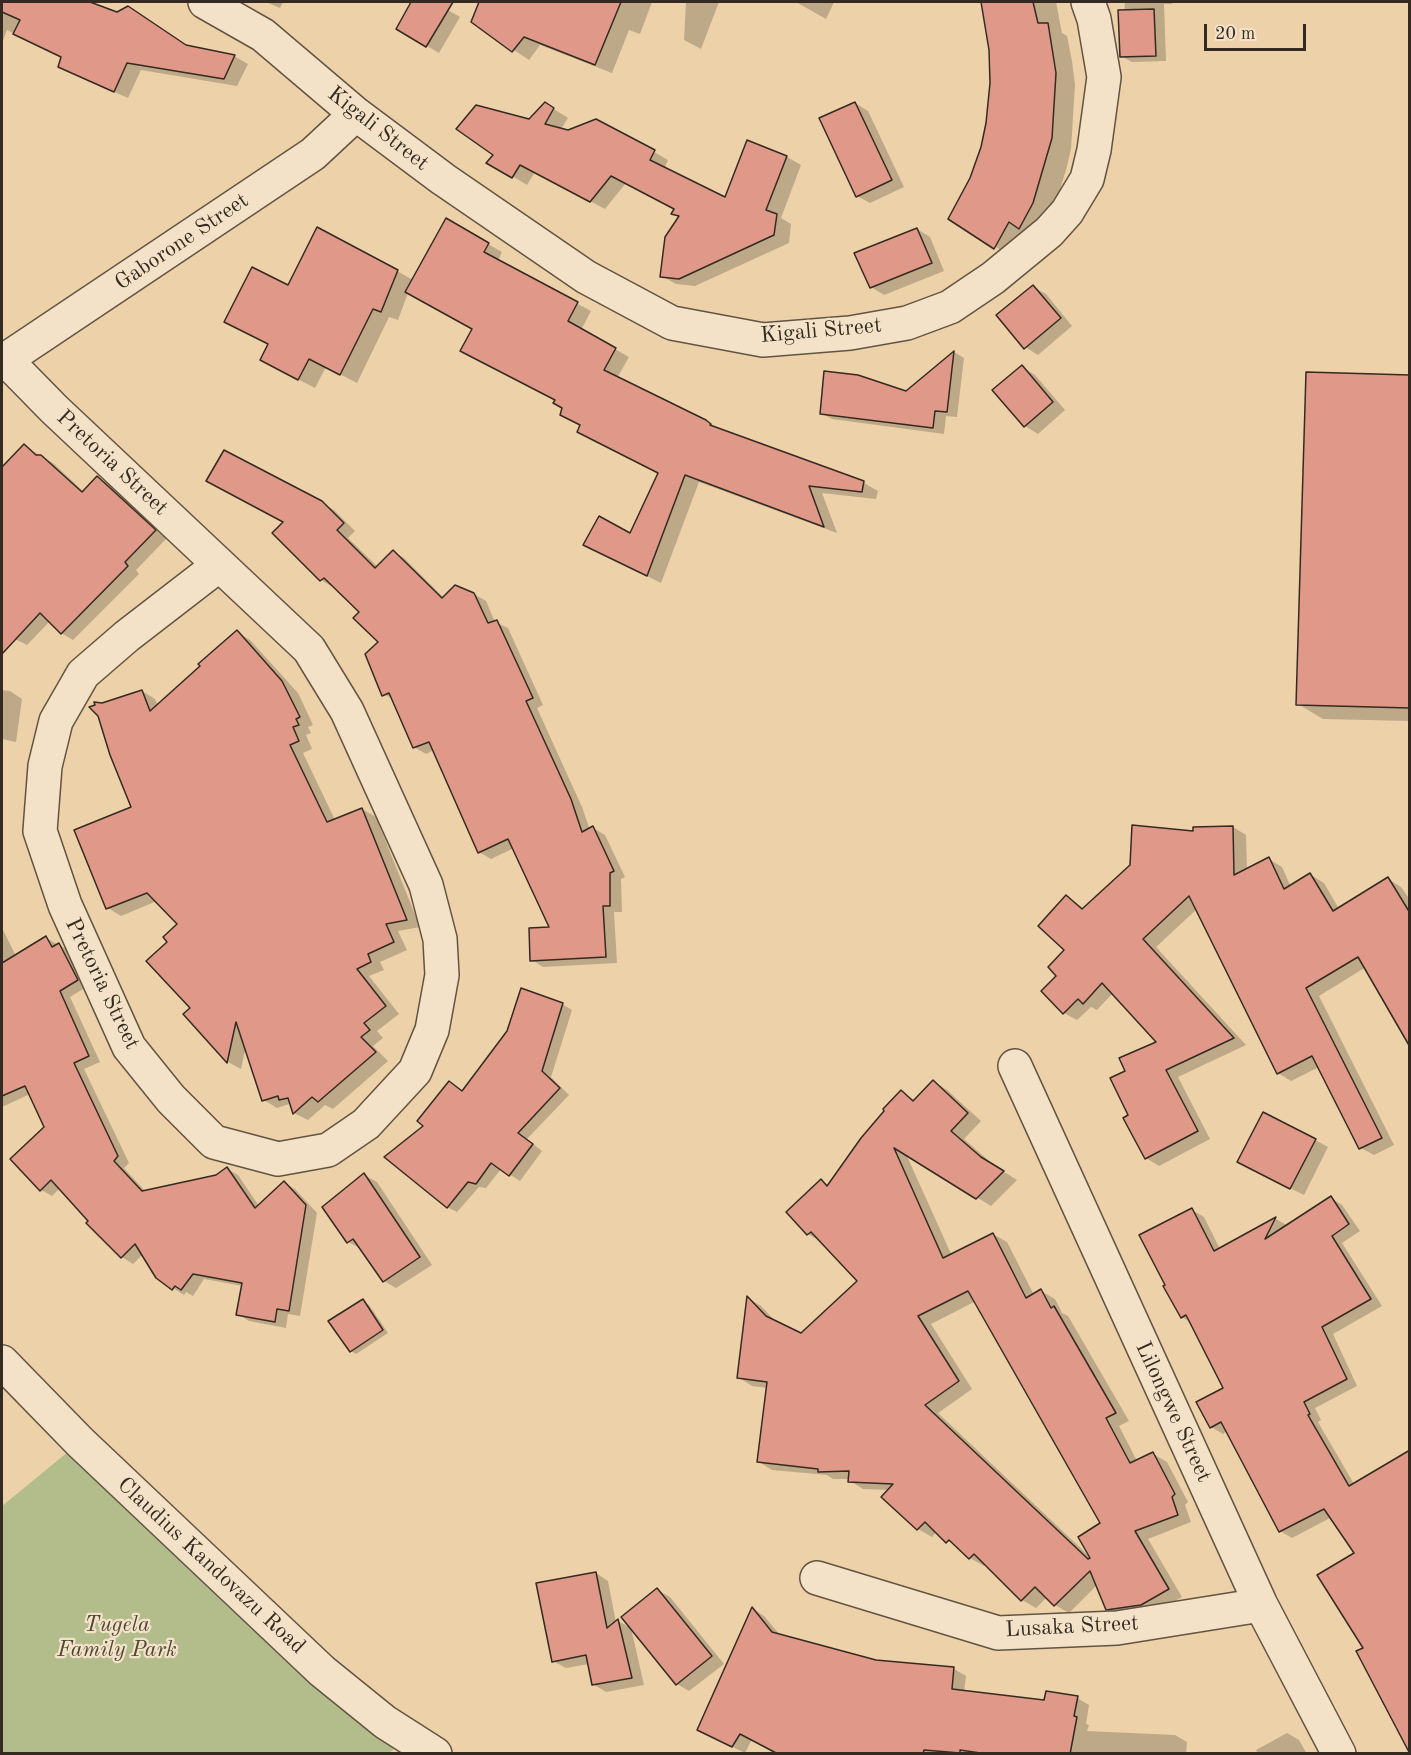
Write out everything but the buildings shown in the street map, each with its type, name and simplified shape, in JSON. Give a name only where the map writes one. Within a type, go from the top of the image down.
[{"type":"street","name":"Kigali Street","points":[[205,2],[263,35],[356,114],[443,179],[586,278],[672,323],[763,339],[849,333],[907,323],[950,307],[1022,256],[1049,232],[1067,212],[1087,179],[1094,150],[1104,77],[1094,19],[1088,2]]},
{"type":"street","name":"Gaborone Street","points":[[3,360],[314,154],[356,114]]},
{"type":"street","name":"Pretoria Street","points":[[3,360],[309,649],[347,711],[426,885],[440,939],[442,975],[432,1030],[415,1071],[366,1124],[327,1150],[278,1159],[214,1142],[171,1100],[129,1047],[65,905],[40,831],[45,766],[56,721],[83,674],[127,636],[219,565]]},
{"type":"street","name":"Lilongwe Street","points":[[1015,1066],[1261,1605],[1339,1754]]},
{"type":"street","name":"Claudius Kandovazu Road","points":[[2,1362],[81,1442],[322,1671],[385,1722],[435,1754]]},
{"type":"street","name":"Lusaka Street","points":[[817,1578],[998,1633],[1117,1628],[1261,1605]]},
{"type":"green space","name":"Tugela Family Park","points":[[80,1442],[408,1737],[388,1754],[2,1754],[2,1506]]}]
